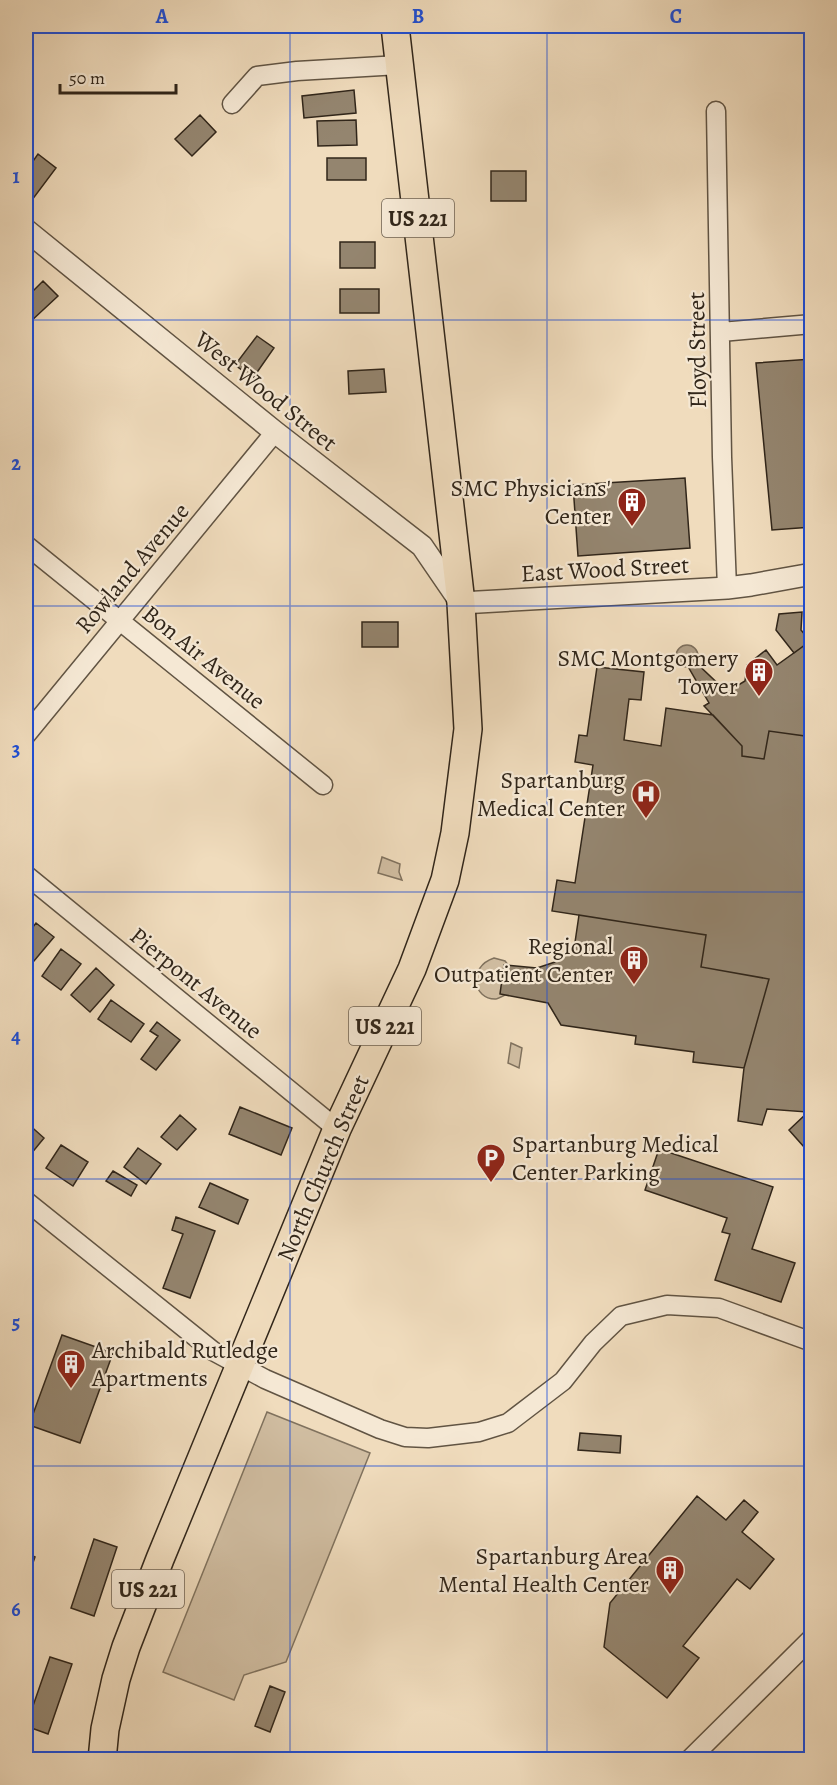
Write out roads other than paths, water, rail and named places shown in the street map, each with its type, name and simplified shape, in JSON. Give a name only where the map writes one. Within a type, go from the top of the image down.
[{"type":"main road","name":"North Church Street","points":[[102,1760],[105,1729],[126,1647],[337,1129],[412,969],[445,880],[455,833],[468,729],[461,603],[395,26]]},
{"type":"street","points":[[232,104],[257,76],[297,71],[399,65]]},
{"type":"street","name":"Floyd Street","points":[[716,111],[722,457],[727,588]]},
{"type":"street","name":"West Wood Street","points":[[26,230],[275,432],[422,546],[461,603]]},
{"type":"street","points":[[721,332],[812,324]]},
{"type":"street","name":"Rowland Avenue","points":[[26,735],[275,432]]},
{"type":"street","name":"Bon Air Avenue","points":[[26,545],[323,785]]},
{"type":"street","name":"East Wood Street","points":[[461,603],[727,588],[812,574]]},
{"type":"street","name":"East Wood Street","points":[[751,585],[776,590],[812,588]]},
{"type":"street","name":"Pierpont Avenue","points":[[26,875],[337,1129]]},
{"type":"street","points":[[26,1201],[213,1351],[265,1379],[380,1429],[405,1437],[428,1438],[479,1432],[508,1423],[563,1381],[593,1343],[621,1316],[667,1305],[719,1308],[805,1340]]},
{"type":"street","points":[[689,1760],[812,1638]]},
{"type":"waterway","points":[[26,28],[35,26]]},
{"type":"place","name":"SMC Physicians' Center","points":[[632,528]]},
{"type":"place","name":"SMC Montgomery Tower","points":[[759,698]]},
{"type":"place","name":"Spartanburg Medical Center","points":[[646,820]]},
{"type":"place","name":"Regional Outpatient Center","points":[[634,986]]},
{"type":"place","name":"Spartanburg Medical Center Parking","points":[[491,1184]]},
{"type":"place","name":"Archibald Rutledge Apartments","points":[[71,1390]]},
{"type":"place","name":"Spartanburg Area Mental Health Center","points":[[670,1596]]}]
